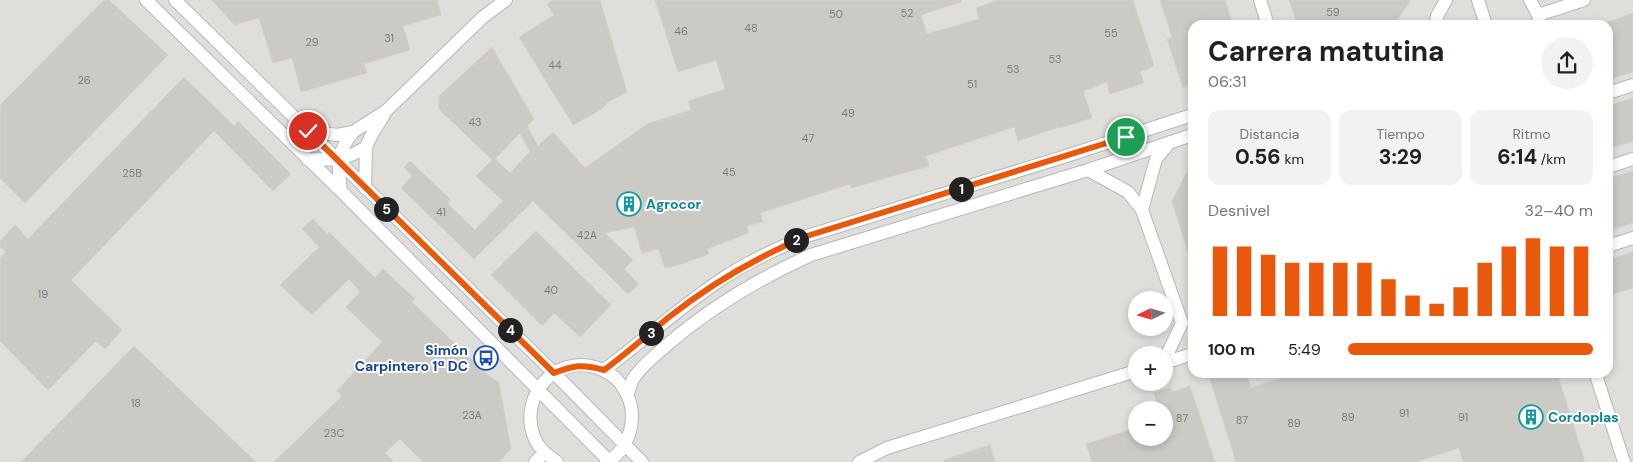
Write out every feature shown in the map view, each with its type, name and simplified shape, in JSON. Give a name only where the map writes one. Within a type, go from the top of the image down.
[{"type":"street","points":[[146,0],[341,191],[538,388],[608,462],[625,445],[632,428],[633,411],[628,394],[618,380],[604,370],[587,365],[570,366],[554,373],[538,388],[531,404],[530,421],[534,438],[544,453],[556,462]]},
{"type":"street","points":[[175,0],[642,462]]},
{"type":"street","points":[[341,191],[338,160],[346,141],[354,132],[386,111],[483,17],[506,0]]},
{"type":"street","points":[[1260,0],[1266,20]]},
{"type":"street","points":[[1437,20],[1446,0]]},
{"type":"street","points":[[1478,0],[1484,20]]},
{"type":"street","points":[[1530,0],[1539,20],[1584,0]]},
{"type":"street","points":[[1613,91],[1633,85]]},
{"type":"street","points":[[365,188],[366,147],[386,111]]},
{"type":"street","points":[[604,370],[700,294],[729,274],[769,252],[807,236],[1188,116]]},
{"type":"street","points":[[308,131],[337,135],[354,132]]},
{"type":"street","points":[[628,394],[632,380],[644,364],[693,322],[739,292],[775,272],[812,255],[1088,170],[1188,136]]},
{"type":"street","points":[[1142,210],[1156,159],[1170,142]]},
{"type":"street","points":[[307,159],[338,160],[366,147]]},
{"type":"street","points":[[1613,165],[1633,158]]},
{"type":"street","points":[[1088,170],[1128,192],[1142,210],[1187,326],[1173,348]]},
{"type":"street","points":[[1613,244],[1633,238]]},
{"type":"street","points":[[1173,359],[1188,355]]},
{"type":"street","points":[[859,462],[887,448],[1128,373]]},
{"type":"street","points":[[1597,378],[1624,462]]},
{"type":"street","points":[[535,462],[544,453]]},
{"type":"shaded area","points":[[0,0],[1633,0],[1633,462],[0,462]]},
{"type":"building","points":[[104,0],[109,0],[168,55],[25,203],[0,178],[0,105]]},
{"type":"building","points":[[212,0],[437,0],[441,15],[403,26],[410,50],[364,64],[367,73],[301,92],[292,58],[273,63],[259,18],[234,25]]},
{"type":"building","points":[[553,0],[600,0],[627,92],[573,125],[519,37],[554,15],[547,4]]},
{"type":"building","points":[[655,0],[961,0],[961,2],[921,15],[927,34],[979,19],[976,8],[997,0],[1133,0],[1154,66],[1140,72],[1144,83],[1110,94],[1107,82],[1083,91],[1092,118],[1018,141],[1014,127],[926,156],[929,166],[851,188],[850,184],[760,213],[763,222],[747,226],[748,233],[707,249],[709,254],[682,264],[665,268],[658,249],[642,253],[634,227],[605,233],[633,260],[624,269],[639,284],[628,294],[533,201],[474,259],[401,188],[412,176],[404,167],[410,161],[451,200],[447,203],[475,230],[503,201],[476,176],[492,160],[439,109],[439,96],[492,47],[534,119],[527,126],[538,146],[553,132],[585,168],[647,124],[691,110],[688,101],[725,89],[716,60],[678,72]],"holes":[[[520,133],[530,152],[510,173],[495,159]]]},
{"type":"building","points":[[1160,0],[1225,0],[1231,20],[1188,20],[1188,86],[1183,88],[1167,39],[1172,37]]},
{"type":"building","points":[[1289,0],[1411,0],[1397,20],[1296,20]]},
{"type":"building","points":[[1633,13],[1633,72],[1613,78],[1613,20]]},
{"type":"building","points":[[184,77],[234,126],[238,121],[291,174],[273,191],[214,131],[71,280],[122,330],[105,349],[96,341],[48,390],[0,341],[0,258],[6,252],[0,247],[0,241],[15,225],[28,239]]},
{"type":"building","points":[[1633,98],[1633,141],[1613,147],[1613,104]]},
{"type":"building","points":[[1188,170],[1188,253],[1172,201]]},
{"type":"building","points":[[1633,171],[1633,223],[1613,229],[1613,177]]},
{"type":"building","points":[[313,219],[327,234],[329,232],[375,278],[383,269],[415,299],[412,302],[483,371],[499,383],[511,449],[499,462],[423,462],[400,439],[385,453],[394,462],[274,462],[342,396],[337,391],[382,342],[346,307],[360,292],[349,279],[312,315],[280,285],[319,247],[302,229]]},
{"type":"building","points":[[536,231],[611,305],[580,337],[554,313],[542,326],[491,275]]},
{"type":"building","points":[[1633,252],[1633,288],[1613,294],[1613,258]]},
{"type":"building","points":[[134,346],[256,462],[21,462]]},
{"type":"building","points":[[1248,378],[1251,388],[1281,378],[1559,378],[1585,462],[1463,462],[1459,448],[1416,462],[1236,462],[1210,379]]},
{"type":"building","points":[[1190,386],[1215,462],[1092,462],[1086,444],[1128,431],[1128,446],[1173,446],[1173,401],[1156,401],[1154,393],[1160,391],[1172,392]]},
{"type":"building","points":[[990,445],[995,462],[944,462],[944,460]]},
{"type":"place","name":"Agrocor","points":[[629,204]]},
{"type":"place","name":"Simón Carpintero 1ª DC","points":[[486,358]]},
{"type":"place","name":"Cordoplas","points":[[1531,417]]},
{"type":"route","points":[[308,131],[554,373],[570,366],[587,365],[604,370],[630,351],[669,317],[729,274],[769,252],[807,236],[1126,137]]}]
